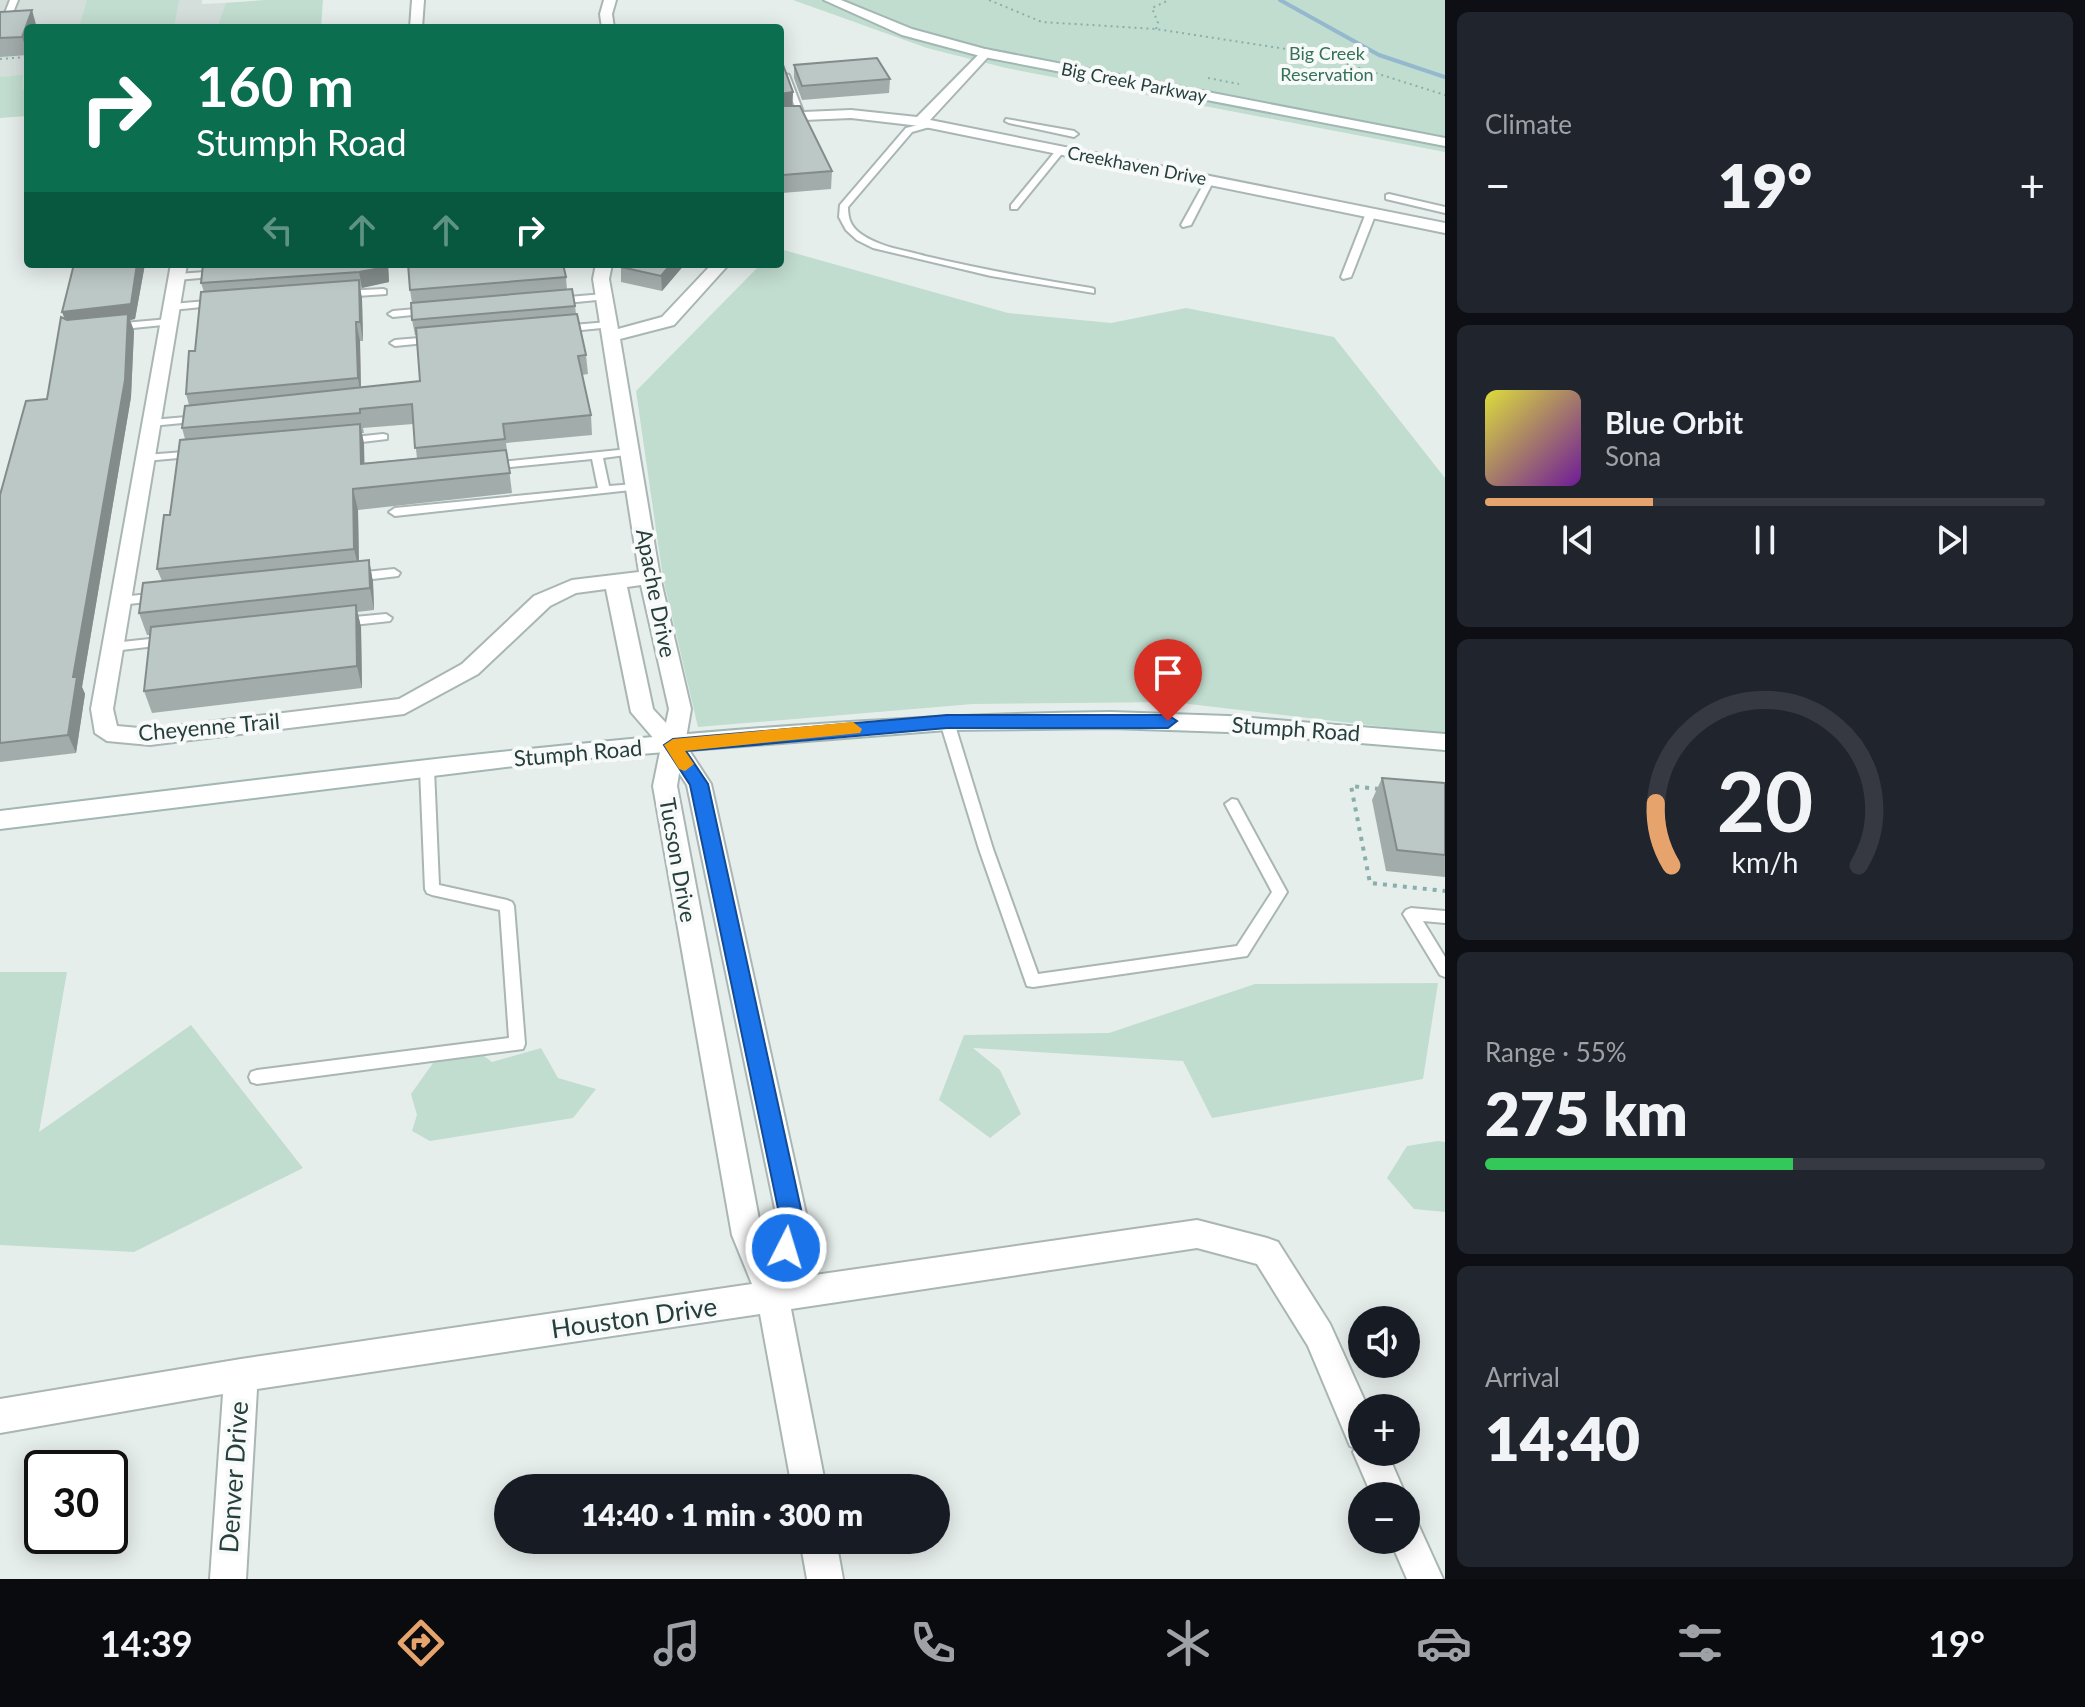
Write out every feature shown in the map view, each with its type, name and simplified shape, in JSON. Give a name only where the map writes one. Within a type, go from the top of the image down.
[{"type":"street","points":[[416,24],[418,0]]},
{"type":"street","points":[[607,24],[606,14],[610,0]]},
{"type":"street","name":"Big Creek Parkway","points":[[830,0],[907,32],[984,53],[1445,142]]},
{"type":"street","points":[[925,123],[984,53]]},
{"type":"street","name":"Creekhaven Drive","points":[[784,117],[851,114],[925,123],[1445,228]]},
{"type":"street","name":"Apache Drive","points":[[603,268],[601,279],[650,577],[680,709],[673,745]]},
{"type":"street","points":[[609,330],[668,321],[717,268]]},
{"type":"street","name":"Cheyenne Trail","points":[[178,270],[102,709],[107,733],[150,737],[404,706],[434,692],[470,669],[542,601],[572,587],[650,577]]},
{"type":"street","name":"Apache Drive","points":[[615,581],[642,712],[673,745]]},
{"type":"street","name":"Stumph Road","points":[[0,820],[564,752],[947,722],[1111,720],[1228,724],[1445,742]]},
{"type":"street","name":"Tucson Drive","points":[[673,745],[665,786],[670,817],[747,1235],[773,1297],[806,1474]]},
{"type":"street","name":"Tucson Drive","points":[[673,745],[699,784],[793,1223],[773,1297]]},
{"type":"street","name":"Houston Drive","points":[[0,1416],[241,1375],[1197,1234],[1267,1252],[1319,1335],[1348,1402]]},
{"type":"street","name":"Denver Drive","points":[[228,1579],[241,1375]]},
{"type":"street","points":[[821,1554],[825,1579]]},
{"type":"street","points":[[1414,1554],[1425,1579]]},
{"type":"lane","points":[[0,16],[8,15],[14,0]]},
{"type":"lane","points":[[785,74],[802,115]]},
{"type":"lane","points":[[1009,121],[1074,134]]},
{"type":"lane","points":[[925,123],[909,130],[843,207],[848,228],[861,239],[900,252],[1030,282],[1091,291]]},
{"type":"lane","points":[[1025,143],[1041,128]]},
{"type":"lane","points":[[1014,207],[1061,150]]},
{"type":"lane","points":[[1186,225],[1210,180]]},
{"type":"lane","points":[[1389,197],[1445,210]]},
{"type":"lane","points":[[1414,222],[1422,205]]},
{"type":"lane","points":[[1346,277],[1371,213]]},
{"type":"lane","points":[[178,270],[225,274]]},
{"type":"lane","points":[[338,295],[383,292]]},
{"type":"lane","points":[[544,302],[604,297]]},
{"type":"lane","points":[[105,328],[232,303]]},
{"type":"lane","points":[[393,314],[438,311]]},
{"type":"lane","points":[[547,330],[609,330]]},
{"type":"lane","points":[[395,343],[440,339]]},
{"type":"lane","points":[[151,423],[213,417]]},
{"type":"lane","points":[[336,441],[383,437]]},
{"type":"lane","points":[[475,467],[629,452]]},
{"type":"lane","points":[[145,458],[209,453]]},
{"type":"lane","points":[[597,456],[604,491]]},
{"type":"lane","points":[[395,512],[636,487]]},
{"type":"lane","points":[[349,578],[394,573]]},
{"type":"lane","points":[[120,601],[181,595]]},
{"type":"lane","points":[[326,624],[386,618]]},
{"type":"lane","points":[[113,647],[189,639]]},
{"type":"lane","points":[[947,722],[986,849],[1033,981],[1242,952],[1280,892],[1232,804]]},
{"type":"lane","points":[[257,1077],[517,1044],[507,906],[432,889],[427,769]]},
{"type":"lane","points":[[1445,917],[1411,914],[1445,971]]},
{"type":"path","points":[[989,0],[1042,22],[1156,29],[1312,53],[1445,95]]},
{"type":"path","points":[[1156,29],[1158,23],[1151,13],[1152,8],[1169,0]]},
{"type":"path","points":[[0,59],[24,57]]},
{"type":"path","points":[[1383,789],[1351,786],[1370,883],[1445,891]]},
{"type":"shaded area","points":[[0,0],[202,0],[202,4],[289,0],[282,24],[24,24],[24,109],[0,112]]},
{"type":"green space","points":[[87,0],[179,0],[175,24],[80,24]]},
{"type":"green space","points":[[323,0],[321,24],[218,24],[226,3]]},
{"type":"green space","name":"Big Creek Reservation","points":[[793,0],[1445,0],[1445,152],[1006,68],[927,48]]},
{"type":"green space","points":[[23,75],[24,116],[0,118],[0,77]]},
{"type":"green space","points":[[784,250],[1008,313],[1111,323],[1186,308],[1334,337],[1445,478],[1445,734],[1172,702],[973,704],[698,727],[663,578],[636,391],[757,268],[784,268]]},
{"type":"green space","points":[[0,972],[67,972],[39,1132],[191,1025],[303,1168],[134,1252],[0,1245]]},
{"type":"green space","points":[[1438,983],[1423,1079],[1212,1118],[1183,1061],[973,1048],[1000,1070],[1021,1114],[990,1138],[939,1100],[964,1035],[1109,1033],[1255,984]]},
{"type":"green space","points":[[471,1046],[492,1062],[541,1048],[558,1078],[596,1089],[573,1118],[430,1141],[412,1131],[417,1115],[411,1094],[433,1063]]},
{"type":"green space","points":[[1445,1142],[1445,1212],[1414,1209],[1387,1178],[1407,1146]]},
{"type":"building","points":[[32,10],[27,24],[24,24],[22,37],[0,38],[0,12]]},
{"type":"building","points":[[877,58],[890,79],[802,86],[794,65]]},
{"type":"building","points":[[784,67],[793,92],[784,93]]},
{"type":"building","points":[[784,106],[800,106],[832,171],[784,175]]},
{"type":"building","points":[[73,268],[136,268],[131,304],[62,312]]},
{"type":"building","points":[[203,268],[381,268],[359,272],[201,283]]},
{"type":"building","points":[[408,268],[564,268],[566,277],[410,290]]},
{"type":"building","points":[[625,268],[668,268],[661,276]]},
{"type":"building","points":[[359,280],[360,322],[356,322],[358,378],[186,394],[189,351],[195,351],[201,292]]},
{"type":"building","points":[[572,289],[575,306],[412,320],[411,303]]},
{"type":"building","points":[[128,314],[125,380],[73,677],[77,677],[68,735],[0,743],[0,495],[26,401],[47,399],[61,317],[67,320]]},
{"type":"building","points":[[577,314],[586,355],[578,356],[591,415],[503,424],[505,439],[415,448],[412,404],[360,409],[360,413],[182,428],[185,406],[420,381],[416,328]]},
{"type":"building","points":[[360,424],[361,464],[506,450],[510,473],[353,489],[354,549],[157,569],[164,515],[170,515],[180,440]]},
{"type":"building","points":[[369,560],[370,588],[139,613],[143,583]]},
{"type":"building","points":[[356,605],[357,666],[144,691],[151,627]]},
{"type":"building","points":[[1382,778],[1445,783],[1445,855],[1397,850]]},
{"type":"waterway","points":[[1280,0],[1379,55],[1445,77]]},
{"type":"slow traffic","points":[[685,764],[673,745],[853,729]]},
{"type":"route","points":[[786,1248],[793,1223],[699,784],[673,745],[947,722],[1037,719],[1168,721]]}]
